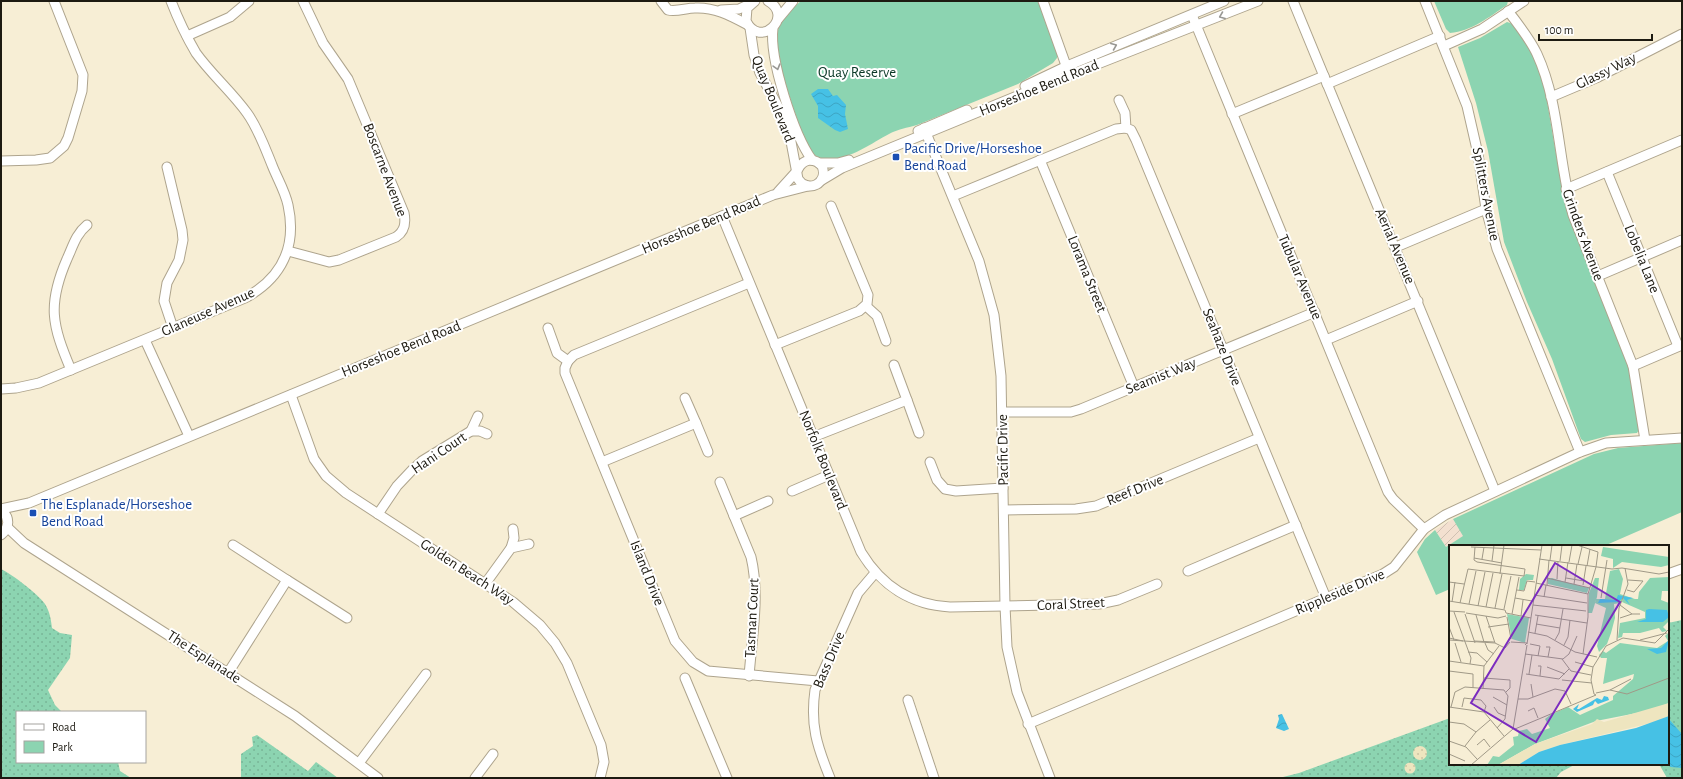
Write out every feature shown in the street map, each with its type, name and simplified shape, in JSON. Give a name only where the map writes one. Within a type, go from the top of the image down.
[{"type":"street","points":[[1,160],[36,160],[50,158],[64,146],[68,138],[82,91],[83,75],[54,1]]},
{"type":"street","name":"Glaneuse Avenue","points":[[1,389],[27,386],[71,370],[257,292],[275,274],[288,251],[291,234],[288,203],[259,133],[248,114],[197,54],[186,36],[170,1]]},
{"type":"street","points":[[186,36],[230,17],[249,1]]},
{"type":"street","name":"Boscarne Avenue","points":[[288,251],[321,261],[339,260],[396,237],[401,233],[406,221],[348,79],[323,43],[303,1]]},
{"type":"street","points":[[661,1],[664,6],[672,11],[693,8],[733,10],[753,3]]},
{"type":"street","points":[[768,1],[777,10],[778,20]]},
{"type":"street","points":[[773,1],[778,1]]},
{"type":"street","points":[[773,28],[793,1]]},
{"type":"street","points":[[1043,1],[1070,75]]},
{"type":"street","name":"Horseshoe Bend Road","points":[[822,180],[842,168],[1018,90],[1066,66],[1224,1]]},
{"type":"street","name":"Horseshoe Bend Road","points":[[816,162],[838,163],[854,158],[1258,1]]},
{"type":"street","name":"Aerial Avenue","points":[[1293,1],[1418,301],[1495,491]]},
{"type":"street","name":"Splitters Avenue","points":[[1425,1],[1467,106],[1472,124],[1486,209],[1497,250],[1580,452]]},
{"type":"street","points":[[1444,46],[1482,29],[1508,11],[1518,2]]},
{"type":"street","name":"Quay Boulevard","points":[[753,3],[746,12],[757,65],[764,83],[786,122],[798,170]]},
{"type":"street","points":[[716,10],[749,26]]},
{"type":"street","name":"Grinders Avenue","points":[[1508,11],[1535,49],[1542,66],[1551,97],[1566,189],[1573,215],[1633,366],[1645,440]]},
{"type":"street","name":"Tubular Avenue","points":[[1192,14],[1388,492],[1393,499],[1424,529]]},
{"type":"street","name":"Quay Boulevard","points":[[749,26],[759,32],[764,32],[773,28],[773,50],[785,99],[799,137],[816,162]]},
{"type":"street","name":"Glassy Way","points":[[1551,97],[1596,78],[1682,34]]},
{"type":"street","points":[[1232,114],[1440,36]]},
{"type":"street","name":"Seahaze Drive","points":[[1119,100],[1126,113],[1126,128],[1130,130],[1136,140],[1326,598]]},
{"type":"street","points":[[953,196],[1116,129],[1126,128]]},
{"type":"street","name":"Pacific Drive","points":[[925,131],[979,262],[994,315],[1000,353],[1006,636],[1010,668],[1017,692],[1050,778]]},
{"type":"street","points":[[1566,189],[1682,140]]},
{"type":"street","name":"Lorama Street","points":[[1040,160],[1134,387]]},
{"type":"street","points":[[803,162],[816,162],[824,173],[822,180],[816,186],[808,186],[801,182],[798,170],[803,162]]},
{"type":"street","points":[[166,167],[182,230],[183,240],[179,260],[167,282],[164,301],[173,328]]},
{"type":"street","name":"Horseshoe Bend Road","points":[[773,195],[786,185],[798,170]]},
{"type":"street","name":"Lobelia Lane","points":[[1607,172],[1680,345]]},
{"type":"street","name":"Horseshoe Bend Road","points":[[1,509],[29,503],[773,195],[808,186]]},
{"type":"street","points":[[775,345],[859,311],[866,306],[868,295],[831,206]]},
{"type":"street","points":[[1396,248],[1486,209]]},
{"type":"street","name":"Norfolk Boulevard","points":[[722,216],[861,552],[875,573],[896,591],[927,604],[950,607],[1005,606]]},
{"type":"street","points":[[71,370],[55,330],[53,312],[60,274],[79,232],[87,225]]},
{"type":"street","points":[[1598,276],[1682,240]]},
{"type":"street","points":[[548,328],[557,353],[568,361],[574,355],[749,283]]},
{"type":"street","points":[[1326,340],[1418,301]]},
{"type":"street","points":[[866,306],[877,316],[886,341]]},
{"type":"street","name":"Seamist Way","points":[[1002,412],[1071,412],[1315,312]]},
{"type":"street","points":[[145,340],[189,436]]},
{"type":"street","points":[[1633,366],[1680,345]]},
{"type":"street","name":"Island Drive","points":[[568,361],[565,368],[565,373],[675,641],[680,648],[693,662],[708,671],[749,676],[818,681]]},
{"type":"street","points":[[894,364],[919,433]]},
{"type":"street","name":"Golden Beach Way","points":[[291,395],[314,459],[333,483],[532,616],[548,634],[561,653],[573,675],[601,745],[604,762],[600,778]]},
{"type":"street","points":[[685,398],[708,452]]},
{"type":"street","points":[[813,437],[907,400]]},
{"type":"street","name":"Hani Court","points":[[472,432],[478,416]]},
{"type":"street","points":[[602,462],[696,423]]},
{"type":"street","name":"Hani Court","points":[[378,514],[397,486],[422,461],[472,432],[487,434]]},
{"type":"street","name":"Reef Drive","points":[[1004,510],[1076,509],[1096,506],[1260,438]]},
{"type":"street","name":"Rippleside Drive","points":[[1028,724],[1383,574],[1394,567],[1424,529],[1445,515],[1580,452],[1606,444],[1682,438]]},
{"type":"street","points":[[930,462],[940,486],[945,489],[956,491],[1003,488]]},
{"type":"street","points":[[792,491],[829,475]]},
{"type":"street","name":"Tasman Court","points":[[720,482],[751,557],[755,578],[749,676]]},
{"type":"street","points":[[734,516],[768,501]]},
{"type":"street","name":"Horseshoe Bend Road","points":[[1,536],[8,523],[29,503]]},
{"type":"street","name":"The Esplanade","points":[[1,509],[8,523],[24,543]]},
{"type":"street","points":[[1188,571],[1296,525]]},
{"type":"street","points":[[485,584],[511,548],[514,538],[513,529]]},
{"type":"street","name":"The Esplanade","points":[[1,536],[24,543],[295,716],[378,778]]},
{"type":"street","points":[[511,548],[529,544]]},
{"type":"street","points":[[233,545],[347,618]]},
{"type":"street","points":[[1669,574],[1682,569]]},
{"type":"street","name":"Bass Drive","points":[[830,778],[818,747],[813,728],[813,705],[818,681],[858,593],[875,573]]},
{"type":"street","points":[[228,673],[287,580]]},
{"type":"street","name":"Coral Street","points":[[1005,606],[1109,603],[1157,584]]},
{"type":"street","points":[[359,763],[426,674]]},
{"type":"street","points":[[685,678],[727,778]]},
{"type":"street","points":[[908,700],[934,778]]},
{"type":"street","points":[[475,778],[493,754]]},
{"type":"shaded area","points":[[1453,519],[1464,536],[1446,547],[1435,530]]},
{"type":"green space","name":"Quay Reserve","points":[[801,1],[1039,1],[1057,52],[1057,58],[1053,63],[1018,84],[917,125],[892,132],[848,156],[830,159],[821,158],[811,151],[801,129],[783,75],[777,44],[777,35],[780,25],[789,12]]},
{"type":"green space","points":[[1434,1],[1508,1],[1507,5],[1480,23],[1458,32],[1450,33],[1446,29]]},
{"type":"green space","points":[[1507,22],[1513,24],[1522,35],[1534,55],[1541,74],[1562,189],[1630,367],[1640,428],[1637,433],[1611,435],[1585,442],[1581,439],[1552,359],[1527,302],[1504,242],[1488,151],[1476,103],[1458,47],[1480,38]]},
{"type":"green space","points":[[1682,443],[1682,512],[1606,545],[1449,545],[1463,536],[1453,519],[1594,454],[1618,448]]},
{"type":"green space","points":[[1435,530],[1446,547],[1449,545],[1449,589],[1436,595],[1417,552],[1425,539]]},
{"type":"green space","points":[[1,569],[12,575],[45,604],[51,619],[52,628],[60,633],[72,635],[70,658],[48,690],[55,705],[61,711],[16,711],[16,763],[118,763],[120,771],[131,778],[1,778]]},
{"type":"green space","points":[[1682,620],[1682,778],[1667,778],[1660,765],[1669,765],[1669,623]]},
{"type":"green space","points":[[1449,718],[1449,765],[1574,765],[1561,772],[1556,778],[1279,778],[1299,773]]},
{"type":"green space","points":[[257,735],[308,771],[316,762],[338,778],[241,778],[241,754],[253,746],[252,737]]},
{"type":"sand","points":[[1420,746],[1425,748],[1427,753],[1425,758],[1420,760],[1415,758],[1413,753],[1415,748]]},
{"type":"sand","points":[[1410,762],[1414,764],[1416,768],[1414,772],[1410,774],[1406,772],[1404,768],[1406,764]]},
{"type":"water","points":[[818,89],[828,89],[833,96],[837,95],[846,105],[845,114],[848,129],[840,132],[818,118],[818,106],[811,94]]},
{"type":"water","points":[[1282,714],[1289,729],[1284,731],[1276,728],[1279,719],[1278,715]]},
{"type":"water","points":[[1669,719],[1682,734],[1682,768],[1671,767],[1668,765]]},
{"type":"place","name":"Pacific Drive/Horseshoe Bend Road","points":[[896,157]]},
{"type":"place","name":"The Esplanade/Horseshoe Bend Road","points":[[33,513]]}]
